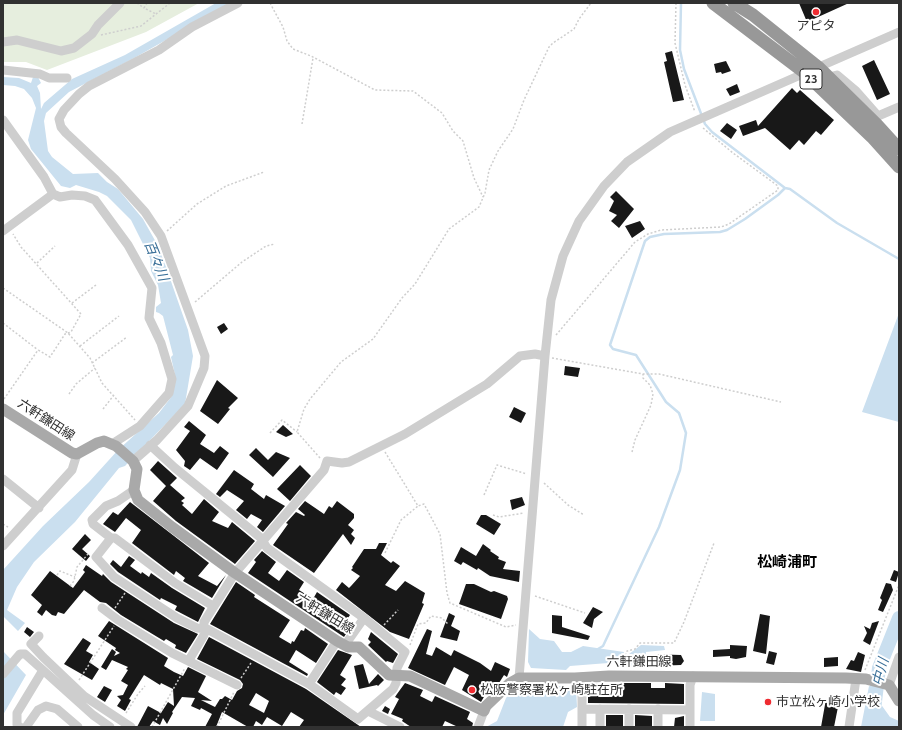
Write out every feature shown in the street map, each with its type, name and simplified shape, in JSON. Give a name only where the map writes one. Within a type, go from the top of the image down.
[{"type":"highway","name":"23","points":[[713,3],[804,72],[872,137],[899,167]]},
{"type":"highway","name":"23","points":[[734,3],[753,15],[818,67],[899,149]]},
{"type":"main road","name":"六軒鎌田線","points":[[3,409],[72,453],[77,454],[97,443],[104,441],[114,445]]},
{"type":"main road","points":[[114,445],[133,461],[137,469],[134,490]]},
{"type":"main road","name":"六軒鎌田線","points":[[134,490],[138,500],[235,573],[341,643],[359,647],[390,676],[410,676],[484,711]]},
{"type":"main road","name":"六軒鎌田線","points":[[523,679],[609,676],[846,678],[861,679],[889,685]]},
{"type":"main road","points":[[484,711],[486,706],[510,683],[523,679]]},
{"type":"main road","points":[[889,685],[899,701]]},
{"type":"street","points":[[3,42],[17,40],[61,50],[74,48],[92,34],[98,25],[120,3]]},
{"type":"street","points":[[133,461],[167,430],[188,406],[204,368],[205,356],[161,236],[145,212],[115,178],[66,133],[61,127],[59,119],[64,110],[89,86],[159,50],[192,27],[238,3]]},
{"type":"street","points":[[523,679],[523,622],[546,341],[553,290],[563,256],[579,221],[594,198],[614,175],[638,153],[670,132],[804,72],[899,32]]},
{"type":"street","points":[[3,70],[40,74],[49,78],[67,78]]},
{"type":"street","points":[[829,77],[837,75],[856,91],[878,116],[899,107]]},
{"type":"street","points":[[3,120],[44,177],[53,194],[60,197],[72,195],[85,196],[94,200],[128,245],[152,288],[148,318],[161,343],[172,380],[169,393],[140,426],[114,445]]},
{"type":"street","points":[[6,229],[53,194]]},
{"type":"street","points":[[189,660],[204,635],[204,622],[235,573],[324,470],[327,461],[342,463],[349,462],[405,434],[487,384],[520,356],[536,354],[545,356]]},
{"type":"street","points":[[150,445],[175,468],[261,538],[262,543],[267,548],[364,618],[405,652],[397,668],[397,676],[393,689],[358,719],[352,727]]},
{"type":"street","points":[[3,546],[72,470],[77,454]]},
{"type":"street","points":[[3,479],[39,508]]},
{"type":"street","points":[[134,490],[118,501],[106,506],[92,520],[93,524],[111,538],[115,538],[175,583],[213,606]]},
{"type":"street","points":[[111,538],[96,557],[114,577],[177,618],[256,654],[309,684],[358,719]]},
{"type":"street","points":[[102,608],[118,620],[172,653],[189,660],[237,685]]},
{"type":"street","points":[[309,684],[341,643],[364,618]]},
{"type":"street","points":[[39,636],[31,644],[84,696],[131,727]]},
{"type":"street","points":[[3,674],[20,654],[25,654],[93,715],[110,727]]},
{"type":"street","points":[[889,685],[899,657]]},
{"type":"street","points":[[19,727],[17,713],[43,670]]},
{"type":"street","points":[[690,727],[690,685],[693,676]]},
{"type":"street","points":[[578,678],[582,708],[581,727]]},
{"type":"street","points":[[849,727],[861,679]]},
{"type":"street","points":[[19,727],[38,710],[46,706],[57,708],[78,727]]},
{"type":"street","points":[[582,708],[690,710]]},
{"type":"street","points":[[600,709],[600,727]]},
{"type":"street","points":[[629,709],[629,727]]},
{"type":"street","points":[[658,710],[658,727]]},
{"type":"street","points":[[368,711],[400,727]]},
{"type":"street","points":[[478,727],[484,716],[484,711]]},
{"type":"path","points":[[137,3],[156,14]]},
{"type":"path","points":[[144,8],[147,3]]},
{"type":"path","points":[[92,34],[101,35],[134,29],[141,26],[170,3]]},
{"type":"path","points":[[270,3],[283,27],[289,45],[293,49],[375,90],[413,91],[442,113],[453,132],[463,141],[474,178],[483,197]]},
{"type":"path","points":[[297,432],[304,409],[316,390],[341,362],[373,339],[402,298],[415,284],[446,233],[479,207],[483,197],[489,170],[498,151],[513,129],[524,100],[550,48],[553,43],[574,29],[579,19],[592,3]]},
{"type":"path","points":[[546,341],[552,339],[635,242],[648,234],[661,230],[725,225],[740,218],[778,190],[778,186],[709,134],[700,125],[701,118],[685,85],[675,43],[676,3]]},
{"type":"path","points":[[302,124],[313,58]]},
{"type":"path","points":[[161,236],[197,204],[226,186],[264,172]]},
{"type":"path","points":[[3,323],[38,350],[50,357],[65,334],[71,332],[81,314],[37,263],[21,248],[6,229]]},
{"type":"path","points":[[188,312],[192,310],[195,301],[242,262],[266,246],[275,244]]},
{"type":"path","points":[[37,263],[55,246]]},
{"type":"path","points":[[72,303],[96,285]]},
{"type":"path","points":[[3,288],[68,333],[80,346],[92,363],[102,383],[140,426]]},
{"type":"path","points":[[80,346],[119,316]]},
{"type":"path","points":[[92,363],[127,338]]},
{"type":"path","points":[[3,400],[38,350]]},
{"type":"path","points":[[545,356],[643,374],[654,374],[782,402]]},
{"type":"path","points":[[69,394],[76,384],[95,368]]},
{"type":"path","points":[[632,452],[635,440],[651,405],[653,394],[650,386],[643,378],[643,374]]},
{"type":"path","points":[[103,409],[114,395]]},
{"type":"path","points":[[270,433],[282,420],[297,432],[322,459],[327,461]]},
{"type":"path","points":[[381,446],[418,506]]},
{"type":"path","points":[[385,553],[402,520],[418,506],[424,504],[440,534],[450,603],[506,627],[523,622]]},
{"type":"path","points":[[493,515],[499,517],[532,512]]},
{"type":"path","points":[[609,676],[610,672],[623,666],[627,651],[635,649],[640,643],[674,643],[684,622],[714,543]]},
{"type":"path","points":[[70,586],[75,577],[77,567],[92,550]]},
{"type":"path","points":[[57,575],[60,571],[75,577]]},
{"type":"path","points":[[861,679],[899,585]]},
{"type":"path","points":[[111,615],[128,587]]},
{"type":"path","points":[[525,593],[585,613]]},
{"type":"path","points":[[380,632],[398,610]]},
{"type":"path","points":[[405,652],[418,624],[426,623],[431,616],[442,618],[448,624]]},
{"type":"path","points":[[75,687],[118,620]]},
{"type":"path","points":[[152,727],[189,660]]},
{"type":"path","points":[[121,721],[138,694],[145,686]]},
{"type":"green space","points":[[3,3],[199,3],[146,32],[47,70],[26,62],[3,62]]},
{"type":"water","name":"百々川","points":[[216,3],[231,3],[136,57],[69,92],[46,113],[44,121],[48,151],[52,157],[73,174],[98,173],[107,182],[118,189],[143,219],[157,244],[166,267],[188,330],[193,356],[185,404],[125,466],[119,468],[75,522],[34,562],[17,587],[7,610],[25,623],[18,631],[3,616],[3,570],[43,526],[89,482],[118,450],[159,413],[172,396],[175,375],[171,357],[173,355],[163,316],[156,312],[156,307],[161,303],[158,285],[151,271],[150,258],[131,220],[107,196],[99,192],[76,185],[70,188],[61,186],[31,149],[28,140],[36,108],[32,98],[24,89],[15,86],[3,85],[3,77],[19,78],[31,83],[33,77],[38,77],[41,83],[37,86],[40,93],[41,109],[44,103],[72,79],[125,55]]},
{"type":"water","points":[[899,313],[899,422],[862,412]]},
{"type":"water","points":[[529,629],[540,639],[554,641],[562,652],[571,652],[583,646],[624,652],[621,662],[570,666],[566,670],[531,668],[528,662]]},
{"type":"water","points":[[641,645],[664,646],[665,650],[646,652],[645,664],[629,667],[627,665],[629,654]]},
{"type":"water","points":[[3,651],[26,675],[3,715]]},
{"type":"water","points":[[517,686],[576,686],[577,707],[568,712],[563,727],[486,727],[497,721],[506,698]]},
{"type":"water","points":[[869,686],[882,690],[880,703],[890,717],[899,721],[899,727],[861,727]]},
{"type":"water","points":[[702,692],[715,694],[715,721],[700,721]]},
{"type":"building","name":"アピタ","points":[[799,3],[849,3],[807,22]]},
{"type":"building","points":[[672,51],[684,100],[673,102],[664,62],[667,61],[665,53]]},
{"type":"building","points":[[874,60],[890,94],[877,100],[862,66]]},
{"type":"building","points":[[726,61],[731,71],[722,74],[721,72],[716,73],[714,64]]},
{"type":"building","points":[[737,84],[740,92],[730,96],[726,89]]},
{"type":"building","points":[[792,88],[797,93],[800,90],[834,120],[821,135],[816,131],[804,145],[799,140],[790,150],[765,128],[743,136],[739,126],[756,120],[758,126]]},
{"type":"building","points":[[727,123],[737,130],[731,139],[720,131]]},
{"type":"building","points":[[616,191],[634,209],[619,228],[611,221],[617,215],[609,211],[614,201],[610,197]]},
{"type":"building","points":[[640,221],[645,229],[632,238],[625,226]]},
{"type":"building","points":[[224,323],[228,329],[221,334],[217,327]]},
{"type":"building","points":[[565,366],[580,368],[578,377],[564,375]]},
{"type":"building","points":[[217,380],[238,398],[228,408],[230,409],[218,424],[200,411]]},
{"type":"building","points":[[514,407],[526,413],[521,423],[509,417]]},
{"type":"building","points":[[189,421],[206,435],[200,444],[214,453],[220,446],[229,453],[217,470],[200,458],[190,470],[184,466],[185,461],[176,450],[190,431],[184,427]]},
{"type":"building","points":[[283,425],[293,434],[286,437],[276,432]]},
{"type":"building","points":[[256,448],[268,460],[276,452],[290,458],[273,477],[249,455]]},
{"type":"building","points":[[158,461],[177,478],[170,485],[185,498],[181,501],[184,503],[182,505],[192,514],[204,499],[219,512],[212,521],[228,528],[232,522],[255,541],[235,564],[176,521],[153,501],[166,486],[150,470]]},
{"type":"building","points":[[300,465],[311,476],[290,501],[277,489]]},
{"type":"building","points":[[234,470],[254,484],[251,489],[264,499],[266,495],[285,506],[263,532],[257,527],[262,520],[251,514],[247,519],[236,510],[244,501],[227,490],[220,497],[216,494]]},
{"type":"building","points":[[522,497],[525,505],[512,510],[510,500]]},
{"type":"building","points":[[305,501],[324,514],[329,506],[332,508],[337,501],[354,514],[354,518],[348,525],[354,530],[351,534],[355,538],[351,545],[343,534],[314,573],[273,545],[288,524],[286,523],[296,512],[304,516],[305,515],[298,509]]},
{"type":"building","points":[[130,502],[209,563],[198,576],[217,586],[226,575],[212,598],[183,581],[185,578],[176,571],[174,575],[132,543],[141,530],[126,518],[115,532],[103,524],[113,512],[118,515]]},
{"type":"building","points":[[481,515],[486,515],[501,524],[494,535],[476,524]]},
{"type":"building","points":[[85,534],[91,540],[82,549],[90,556],[86,561],[72,549]]},
{"type":"building","points":[[379,543],[387,543],[381,555],[391,563],[393,561],[400,566],[385,585],[396,591],[405,581],[425,593],[422,603],[424,604],[409,639],[390,632],[336,590],[342,582],[349,588],[351,586],[360,576],[351,570],[353,568],[352,567],[364,549],[376,549]]},
{"type":"building","points":[[483,544],[499,557],[498,559],[506,562],[503,569],[520,571],[519,582],[490,576],[478,568],[477,570],[463,562],[461,565],[454,561],[461,547],[476,556]]},
{"type":"building","points":[[262,551],[276,562],[268,573],[279,581],[287,570],[304,582],[299,590],[313,599],[317,592],[350,615],[344,624],[350,628],[344,637],[248,573],[256,562],[254,560]]},
{"type":"building","points":[[129,556],[135,560],[130,566],[141,574],[142,572],[149,577],[151,573],[205,608],[198,622],[175,610],[177,606],[161,598],[160,600],[118,572],[110,564],[113,560],[121,567]]},
{"type":"building","points":[[86,565],[102,576],[103,574],[111,582],[174,623],[198,634],[186,653],[175,648],[176,645],[166,639],[164,641],[121,615],[106,603],[100,602],[84,590],[64,614],[58,612],[56,616],[52,615],[46,610],[42,616],[37,612],[42,605],[31,595],[50,571],[73,588],[85,572],[83,570]]},
{"type":"building","points":[[894,570],[899,572],[896,582],[890,580]]},
{"type":"building","points":[[236,582],[255,595],[254,597],[290,620],[279,637],[291,644],[292,641],[294,642],[301,630],[304,631],[305,628],[328,644],[316,663],[296,650],[289,662],[308,674],[307,676],[210,624]]},
{"type":"building","points":[[886,583],[891,584],[893,590],[883,612],[878,610],[882,600],[880,598]]},
{"type":"building","points":[[466,584],[474,584],[491,592],[494,591],[507,596],[508,599],[501,619],[459,604]]},
{"type":"building","points":[[593,607],[603,612],[594,619],[592,628],[583,623]]},
{"type":"building","points":[[449,613],[455,616],[451,626],[460,631],[457,641],[440,637]]},
{"type":"building","points":[[760,614],[770,616],[766,654],[753,651]]},
{"type":"building","points":[[552,615],[562,616],[562,627],[590,636],[588,640],[552,633]]},
{"type":"building","points":[[109,621],[168,658],[164,666],[174,672],[183,676],[188,667],[206,676],[198,692],[212,701],[201,700],[215,707],[220,699],[225,696],[232,700],[237,691],[242,688],[243,684],[240,680],[197,659],[209,637],[306,689],[361,727],[299,727],[304,720],[291,712],[282,726],[267,717],[262,725],[256,721],[253,727],[248,727],[222,712],[216,727],[205,727],[212,714],[201,708],[200,710],[191,706],[195,698],[182,697],[172,712],[173,713],[167,724],[163,718],[160,725],[153,721],[149,727],[137,727],[148,706],[161,713],[168,702],[174,706],[173,689],[161,683],[160,685],[144,675],[129,699],[131,700],[125,711],[117,706],[121,700],[117,696],[123,695],[128,685],[121,681],[128,670],[126,669],[128,667],[112,660],[106,670],[101,667],[112,649],[116,652],[114,656],[120,653],[115,650],[116,648],[98,636]],"holes":[[[256,693],[269,701],[264,713],[249,705]]]},
{"type":"building","points":[[879,621],[870,645],[863,641],[867,633],[864,626],[870,629],[872,623]]},
{"type":"building","points":[[27,627],[34,632],[30,637],[24,632]]},
{"type":"building","points":[[427,629],[432,631],[426,654],[432,656],[436,647],[451,656],[454,650],[480,663],[491,671],[495,662],[510,669],[507,677],[504,675],[491,691],[488,690],[481,702],[462,690],[469,675],[454,667],[445,685],[408,668]]},
{"type":"building","points":[[371,632],[398,654],[393,663],[386,662],[368,645],[371,642],[368,639]]},
{"type":"building","points":[[83,638],[91,643],[86,651],[93,655],[89,662],[99,669],[92,680],[64,664]]},
{"type":"building","points":[[730,645],[747,646],[746,657],[736,659],[730,658],[730,656],[713,657],[713,650],[730,649]]},
{"type":"building","points":[[338,650],[352,655],[340,675],[346,679],[341,685],[346,688],[341,695],[336,692],[334,695],[317,682]]},
{"type":"building","points":[[769,651],[777,653],[774,665],[766,663]]},
{"type":"building","points":[[858,652],[865,655],[861,672],[846,669],[851,660],[854,661]]},
{"type":"building","points":[[649,654],[681,655],[684,661],[681,665],[650,666]]},
{"type":"building","points":[[838,657],[838,666],[824,667],[824,658]]},
{"type":"building","points":[[363,664],[369,684],[378,674],[384,680],[378,686],[359,689],[354,666]]},
{"type":"building","points":[[405,683],[423,690],[420,696],[432,702],[435,696],[470,712],[467,719],[473,723],[472,727],[458,727],[445,721],[442,727],[411,727],[402,721],[403,719],[391,714],[399,699],[395,697]]},
{"type":"building","points":[[651,683],[651,688],[665,688],[665,683],[684,684],[684,704],[588,703],[588,684]]},
{"type":"building","points":[[104,686],[112,690],[105,702],[97,697]]},
{"type":"building","points":[[826,699],[839,701],[840,706],[838,707],[834,727],[821,727]]},
{"type":"building","points":[[385,706],[390,709],[388,714],[382,711]]},
{"type":"building","points":[[606,715],[623,715],[623,727],[606,727]]},
{"type":"building","points":[[635,715],[652,716],[652,727],[635,727]]},
{"type":"building","points":[[684,716],[684,727],[674,727],[675,718]]},
{"type":"waterway","points":[[681,3],[680,50],[684,69],[705,124],[712,132],[785,188],[790,189],[837,223],[899,259]]},
{"type":"waterway","points":[[598,649],[603,646],[659,527],[680,470],[686,433],[679,413],[666,402],[636,355],[613,349],[610,345],[645,241],[650,237],[664,234],[720,232],[727,230],[745,219],[778,195],[785,188]]},
{"type":"waterway","name":"中川","points":[[872,727],[879,668],[899,618]]},
{"type":"place","name":"アピタ","points":[[816,12]]},
{"type":"place","name":"松阪警察署松ヶ崎駐在所","points":[[472,690]]},
{"type":"place","name":"市立松ヶ崎小学校","points":[[768,702]]},
{"type":"district","name":"松崎浦町","points":[[787,563]]}]
